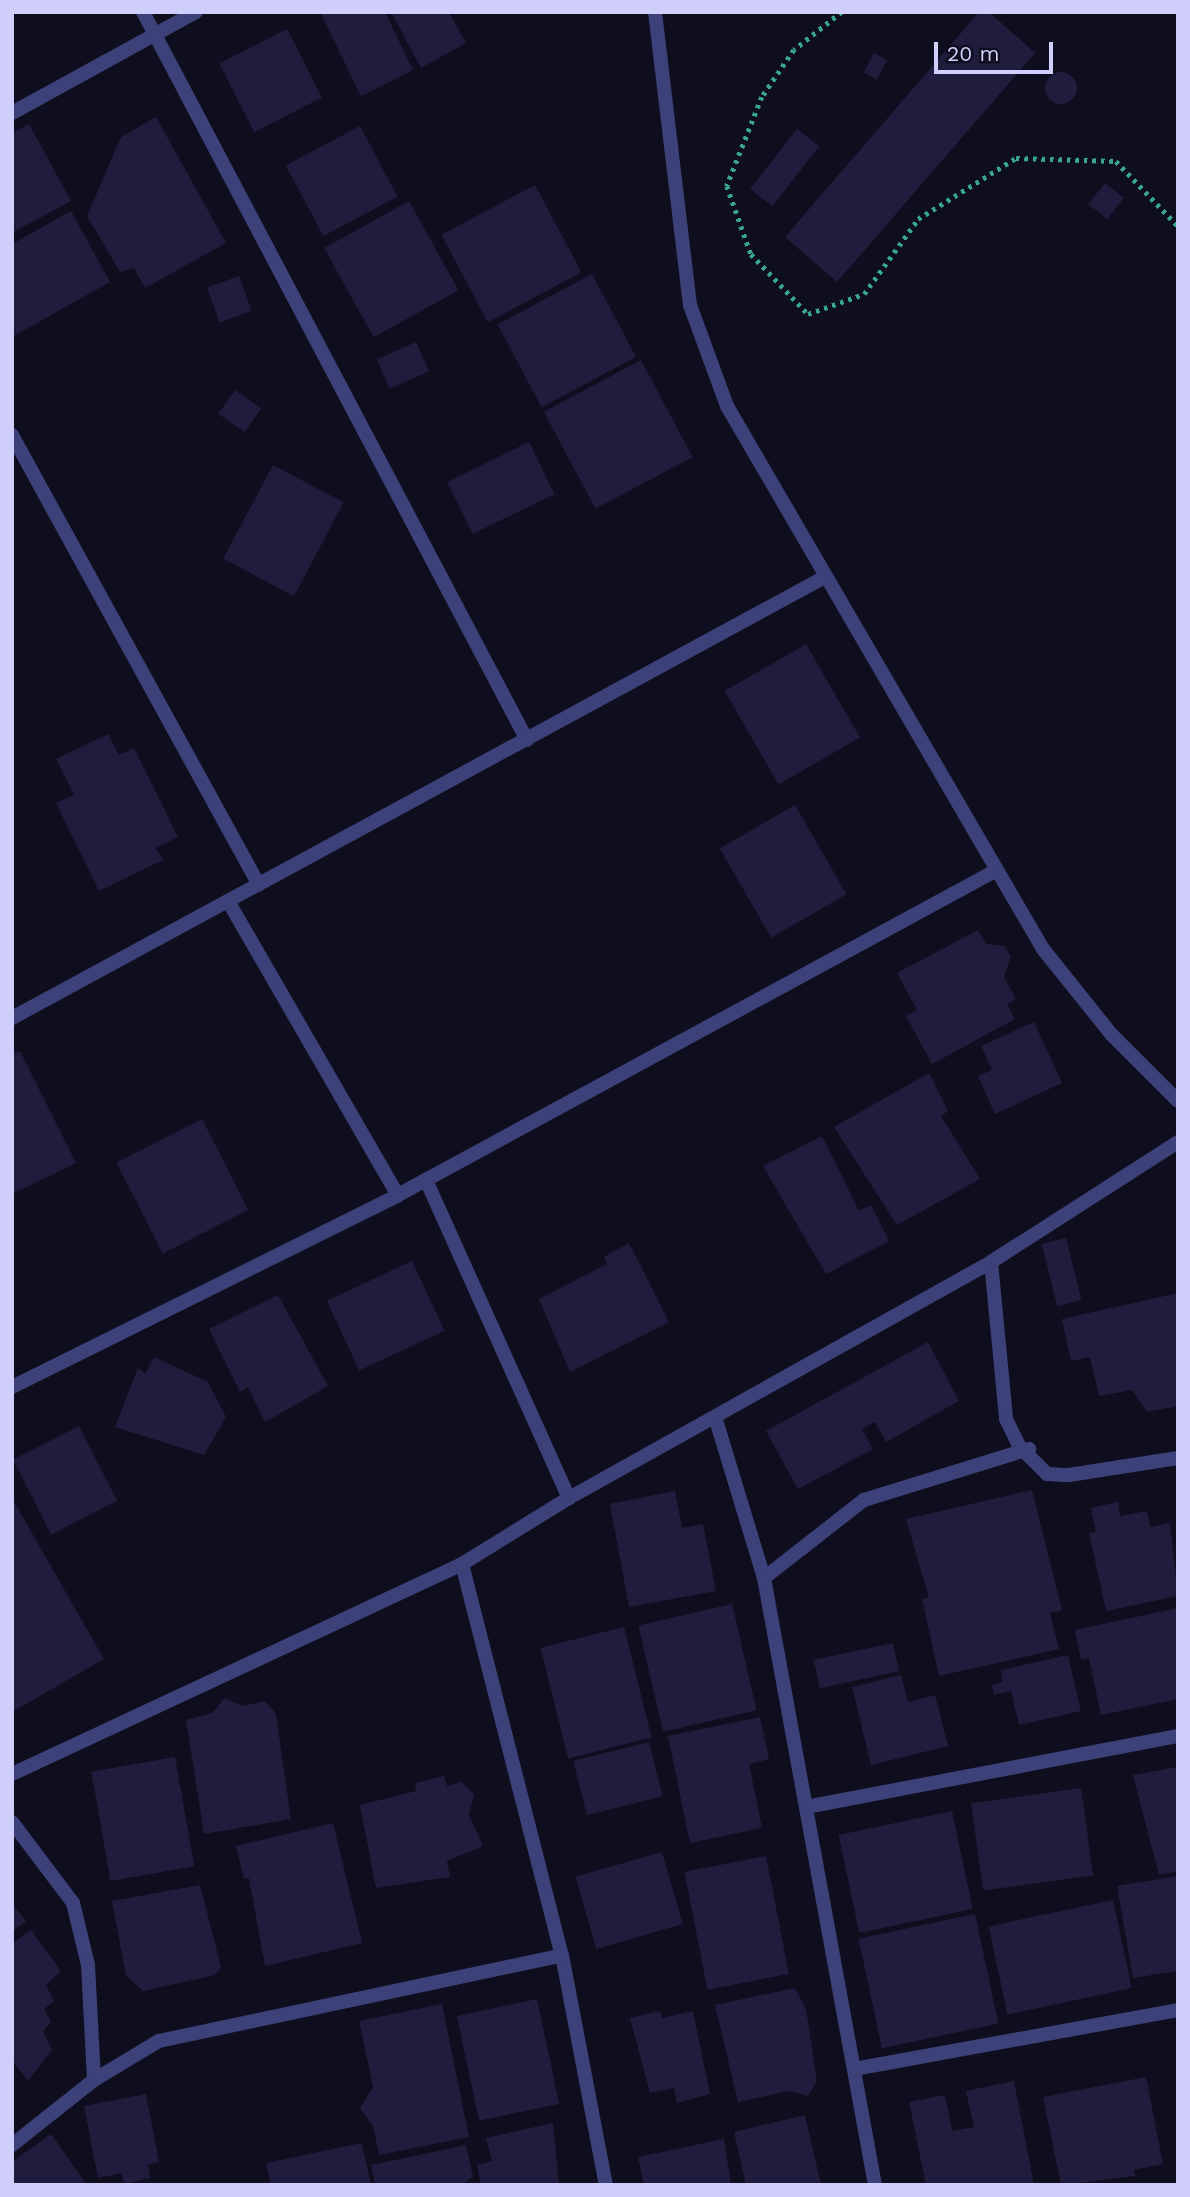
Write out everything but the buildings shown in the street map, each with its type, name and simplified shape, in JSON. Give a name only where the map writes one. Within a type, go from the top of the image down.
[{"type":"street","points":[[143,12],[527,740]]},
{"type":"street","points":[[12,113],[197,12]]},
{"type":"street","points":[[655,12],[671,187],[701,342],[727,406],[995,870],[1076,992],[1178,1101]]},
{"type":"street","points":[[12,435],[259,885]]},
{"type":"street","points":[[12,1018],[825,577]]},
{"type":"street","points":[[12,1387],[398,1195],[995,870]]},
{"type":"street","points":[[228,901],[398,1195]]},
{"type":"street","points":[[12,1774],[463,1564],[569,1498],[716,1420],[991,1262],[1178,1142]]},
{"type":"street","points":[[426,1180],[569,1498]]},
{"type":"street","points":[[991,1262],[1006,1419],[1019,1446],[1029,1449],[1047,1474],[1069,1475],[1178,1458]]},
{"type":"street","points":[[716,1420],[764,1578],[875,2185]]},
{"type":"street","points":[[764,1578],[864,1500],[1029,1449]]},
{"type":"street","points":[[463,1564],[562,1955],[606,2185]]},
{"type":"street","points":[[806,1807],[1178,1736]]},
{"type":"street","points":[[12,1822],[73,1903],[88,1965],[94,2080]]},
{"type":"street","points":[[12,2145],[94,2080],[170,2038],[562,1955]]},
{"type":"street","points":[[854,2069],[1178,2010]]},
{"type":"path","points":[[842,12],[794,50],[762,97],[727,186],[751,254],[808,314],[864,294],[918,219],[1016,159],[1115,161],[1178,226]]}]
